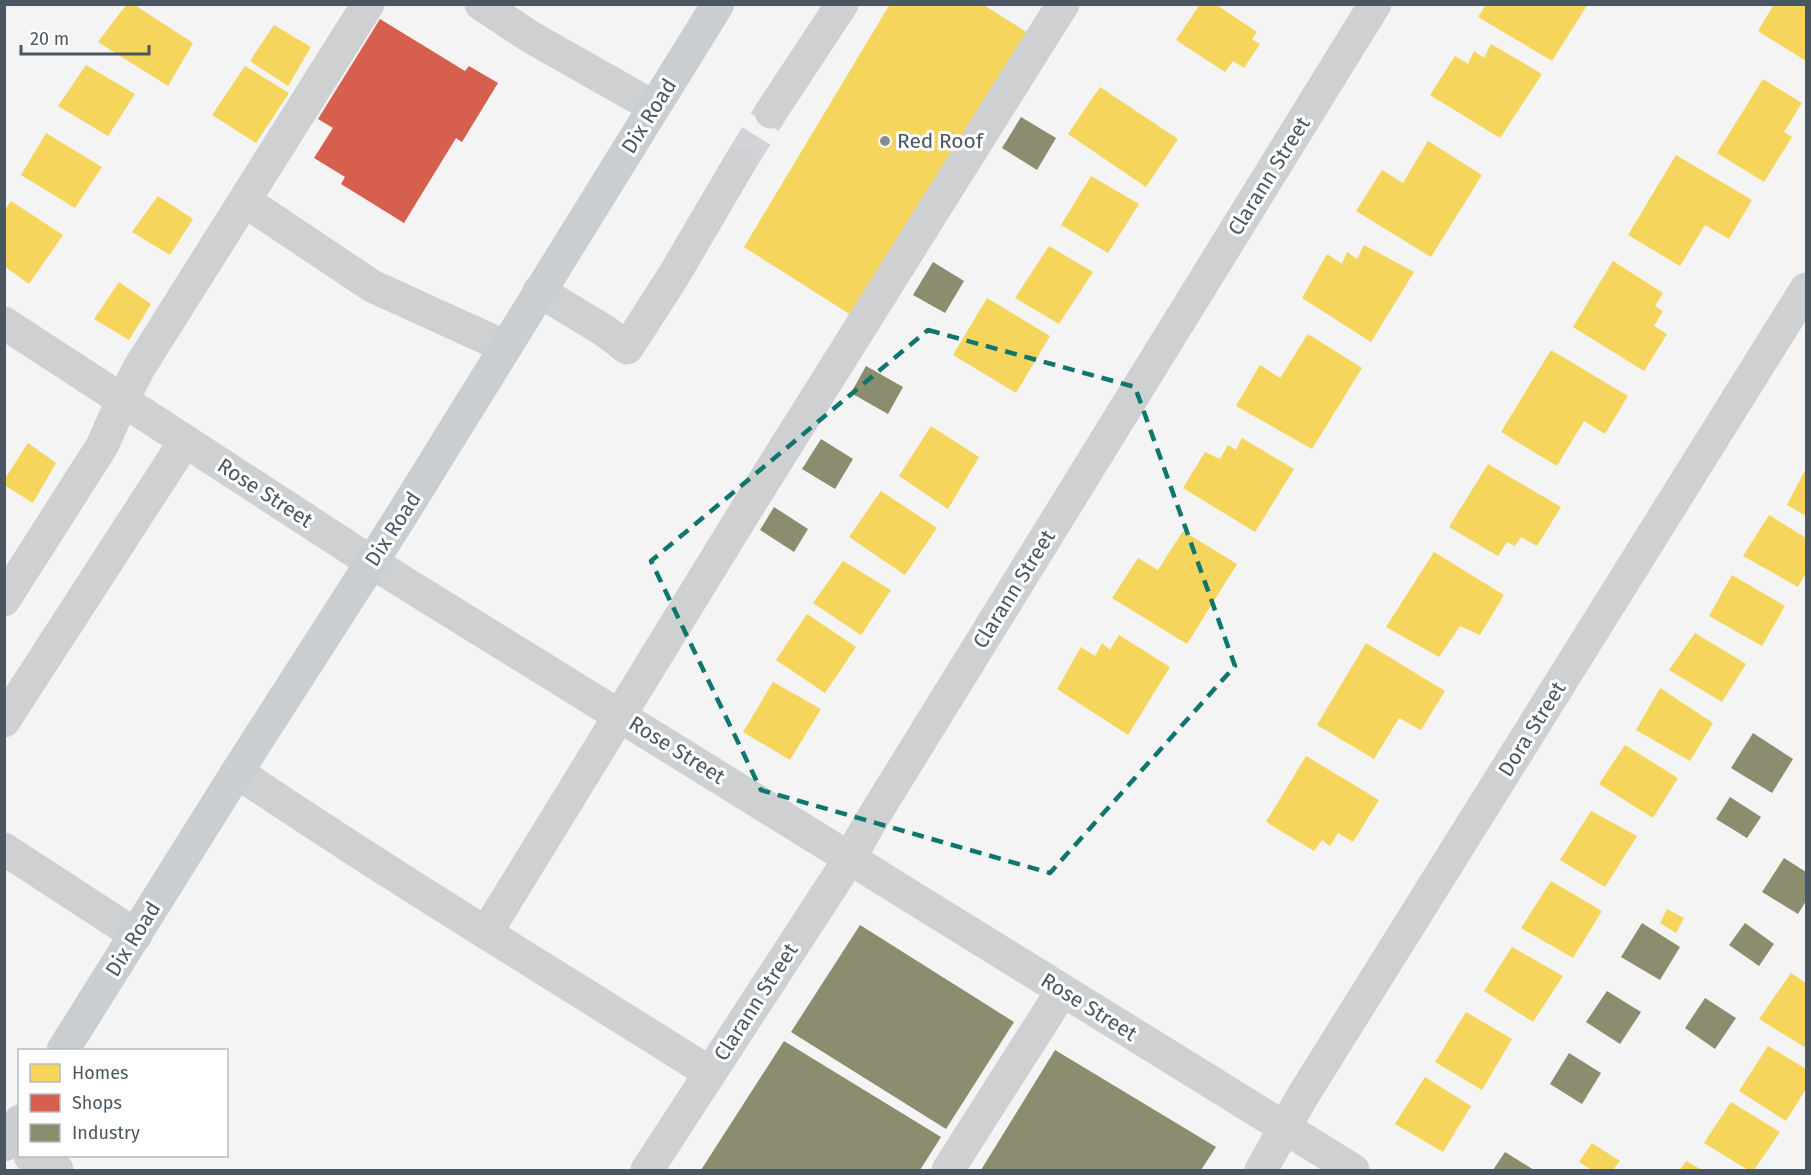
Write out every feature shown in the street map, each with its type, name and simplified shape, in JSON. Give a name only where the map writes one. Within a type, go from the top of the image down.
[{"type":"main road","name":"Dix Road","points":[[64,1049],[506,347],[718,4]]},
{"type":"street","points":[[4,600],[102,446],[139,368],[368,4]]},
{"type":"street","points":[[481,4],[529,36],[654,107]]},
{"type":"street","points":[[771,112],[842,4]]},
{"type":"street","points":[[486,933],[754,497],[1063,4]]},
{"type":"street","name":"Clarann Street","points":[[647,1170],[850,858],[1375,4]]},
{"type":"street","points":[[539,291],[627,348],[674,275],[739,164]]},
{"type":"street","points":[[245,201],[372,286],[506,347]]},
{"type":"street","name":"Dora Street","points":[[1261,1170],[1308,1086],[1806,289]]},
{"type":"street","name":"Rose Street","points":[[4,323],[371,562],[1353,1170]]},
{"type":"street","points":[[4,721],[185,441]]},
{"type":"street","points":[[237,772],[486,933],[710,1072]]},
{"type":"street","points":[[4,849],[136,935]]},
{"type":"street","points":[[948,1170],[1062,990]]},
{"type":"street","points":[[37,1157],[57,1170]]},
{"type":"highlighted area","points":[[928,330],[1135,387],[1235,666],[1050,873],[761,790],[651,561]]},
{"type":"building: Homes","points":[[127,4],[133,4],[193,43],[168,86],[98,42]]},
{"type":"building: Homes","name":"Red Roof","points":[[890,4],[982,4],[1030,34],[851,315],[744,247]]},
{"type":"building: Homes","points":[[1200,4],[1215,4],[1257,32],[1252,39],[1260,44],[1244,68],[1233,61],[1225,72],[1176,40]]},
{"type":"building: Homes","points":[[1486,4],[1588,4],[1552,61],[1478,17]]},
{"type":"building: Homes","points":[[1774,4],[1806,4],[1806,61],[1758,31]]},
{"type":"building: Homes","points":[[274,25],[311,47],[288,86],[250,61]]},
{"type":"building: Homes","points":[[1491,44],[1542,74],[1500,138],[1430,95],[1455,56],[1468,64],[1474,51],[1484,58]]},
{"type":"building: Homes","points":[[86,65],[135,94],[108,136],[58,106]]},
{"type":"building: Homes","points":[[245,66],[289,93],[256,143],[212,115]]},
{"type":"building: Homes","points":[[1763,79],[1802,103],[1784,132],[1792,137],[1764,182],[1717,153]]},
{"type":"building: Homes","points":[[1100,87],[1178,139],[1146,187],[1068,134]]},
{"type":"building: Homes","points":[[46,133],[102,167],[75,208],[21,175]]},
{"type":"building: Homes","points":[[1428,141],[1482,175],[1431,257],[1356,211],[1382,170],[1403,183]]},
{"type":"building: Homes","points":[[1676,155],[1752,200],[1729,239],[1705,225],[1680,266],[1628,235]]},
{"type":"building: Homes","points":[[1091,176],[1139,204],[1108,253],[1061,225]]},
{"type":"building: Homes","points":[[158,196],[193,219],[170,255],[132,232]]},
{"type":"building: Homes","points":[[11,201],[63,235],[29,284],[4,266],[4,211]]},
{"type":"building: Homes","points":[[1364,245],[1414,272],[1371,342],[1302,298],[1327,254],[1342,264],[1347,252],[1357,259]]},
{"type":"building: Homes","points":[[1049,246],[1093,272],[1059,324],[1015,298]]},
{"type":"building: Homes","points":[[1613,261],[1663,293],[1655,306],[1663,311],[1654,326],[1667,334],[1644,371],[1573,327]]},
{"type":"building: Homes","points":[[119,282],[151,304],[129,340],[94,319]]},
{"type":"building: Homes","points":[[987,298],[1050,336],[1016,393],[953,355]]},
{"type":"building: Homes","points":[[1308,334],[1362,368],[1312,449],[1236,406],[1260,365],[1280,378]]},
{"type":"building: Homes","points":[[1551,350],[1628,396],[1605,434],[1584,421],[1557,466],[1501,432]]},
{"type":"building: Homes","points":[[931,426],[979,457],[948,509],[899,476]]},
{"type":"building: Homes","points":[[1242,438],[1294,469],[1255,532],[1183,488],[1205,452],[1220,459],[1228,445],[1236,450]]},
{"type":"building: Homes","points":[[28,443],[56,463],[33,503],[4,485],[4,480]]},
{"type":"building: Homes","points":[[1488,464],[1561,507],[1537,546],[1521,537],[1515,546],[1507,542],[1498,556],[1449,527]]},
{"type":"building: Homes","points":[[1806,468],[1806,516],[1787,505]]},
{"type":"building: Homes","points":[[881,491],[937,528],[905,575],[849,537]]},
{"type":"building: Homes","points":[[1769,515],[1806,538],[1806,573],[1798,587],[1743,556]]},
{"type":"building: Homes","points":[[1183,531],[1237,564],[1187,644],[1112,598],[1138,558],[1158,570]]},
{"type":"building: Homes","points":[[1434,552],[1504,595],[1480,635],[1460,626],[1439,657],[1386,627]]},
{"type":"building: Homes","points":[[843,561],[891,590],[861,635],[813,603]]},
{"type":"building: Homes","points":[[1732,575],[1785,606],[1762,646],[1709,616]]},
{"type":"building: Homes","points":[[807,614],[856,647],[825,693],[776,660]]},
{"type":"building: Homes","points":[[1695,633],[1746,664],[1722,702],[1669,670]]},
{"type":"building: Homes","points":[[1119,635],[1170,667],[1128,735],[1057,689],[1081,647],[1095,656],[1102,643],[1110,650]]},
{"type":"building: Homes","points":[[1366,643],[1445,691],[1421,730],[1399,718],[1374,759],[1317,725]]},
{"type":"building: Homes","points":[[773,682],[821,709],[790,760],[743,732]]},
{"type":"building: Homes","points":[[1660,688],[1713,723],[1690,761],[1636,730]]},
{"type":"building: Homes","points":[[1625,745],[1678,778],[1653,818],[1599,784]]},
{"type":"building: Homes","points":[[1306,756],[1379,800],[1353,842],[1338,833],[1330,846],[1322,840],[1314,851],[1266,822]]},
{"type":"building: Homes","points":[[1591,811],[1637,836],[1605,887],[1560,860]]},
{"type":"building: Homes","points":[[1551,881],[1602,911],[1573,958],[1521,928]]},
{"type":"building: Homes","points":[[1667,909],[1684,918],[1676,933],[1660,923]]},
{"type":"building: Homes","points":[[1512,947],[1563,976],[1533,1022],[1484,991]]},
{"type":"building: Homes","points":[[1791,973],[1806,983],[1806,1048],[1759,1019]]},
{"type":"building: Homes","points":[[1466,1012],[1512,1039],[1482,1090],[1435,1062]]},
{"type":"building: Homes","points":[[1768,1046],[1806,1069],[1806,1089],[1786,1121],[1739,1091]]},
{"type":"building: Homes","points":[[1425,1077],[1471,1106],[1443,1152],[1395,1124]]},
{"type":"building: Homes","points":[[1731,1102],[1780,1132],[1754,1170],[1748,1170],[1704,1143]]},
{"type":"building: Homes","points":[[1592,1143],[1620,1161],[1613,1170],[1592,1170],[1579,1162]]},
{"type":"building: Homes","points":[[1686,1161],[1702,1170],[1680,1170]]},
{"type":"building: Shops","points":[[380,19],[465,71],[469,66],[498,83],[462,142],[456,138],[404,223],[341,184],[345,177],[314,158],[333,128],[318,119]]},
{"type":"building: Industry","points":[[1021,117],[1056,138],[1037,170],[1002,148]]},
{"type":"building: Industry","points":[[933,262],[964,281],[945,313],[913,295]]},
{"type":"building: Industry","points":[[866,366],[903,387],[888,414],[851,393]]},
{"type":"building: Industry","points":[[821,439],[853,459],[835,489],[802,469]]},
{"type":"building: Industry","points":[[774,507],[808,529],[794,552],[760,530]]},
{"type":"building: Industry","points":[[1753,733],[1793,759],[1772,793],[1731,768]]},
{"type":"building: Industry","points":[[1730,797],[1761,817],[1747,838],[1716,819]]},
{"type":"building: Industry","points":[[1784,858],[1806,872],[1806,901],[1798,914],[1762,892]]},
{"type":"building: Industry","points":[[1642,923],[1680,947],[1660,980],[1621,957]]},
{"type":"building: Industry","points":[[1745,923],[1774,944],[1759,966],[1729,945]]},
{"type":"building: Industry","points":[[860,925],[1014,1022],[946,1129],[791,1032]]},
{"type":"building: Industry","points":[[1607,991],[1641,1012],[1620,1044],[1586,1022]]},
{"type":"building: Industry","points":[[1705,998],[1736,1018],[1715,1049],[1685,1028]]},
{"type":"building: Industry","points":[[784,1041],[941,1137],[920,1170],[701,1170]]},
{"type":"building: Industry","points":[[1055,1050],[1216,1147],[1201,1170],[981,1170]]},
{"type":"building: Industry","points":[[1569,1053],[1601,1073],[1582,1104],[1550,1084]]},
{"type":"building: Industry","points":[[1505,1152],[1534,1170],[1493,1170]]},
{"type":"tunnel","points":[[739,164],[771,112]]},
{"type":"place","name":"Red Roof","points":[[885,141]]}]
